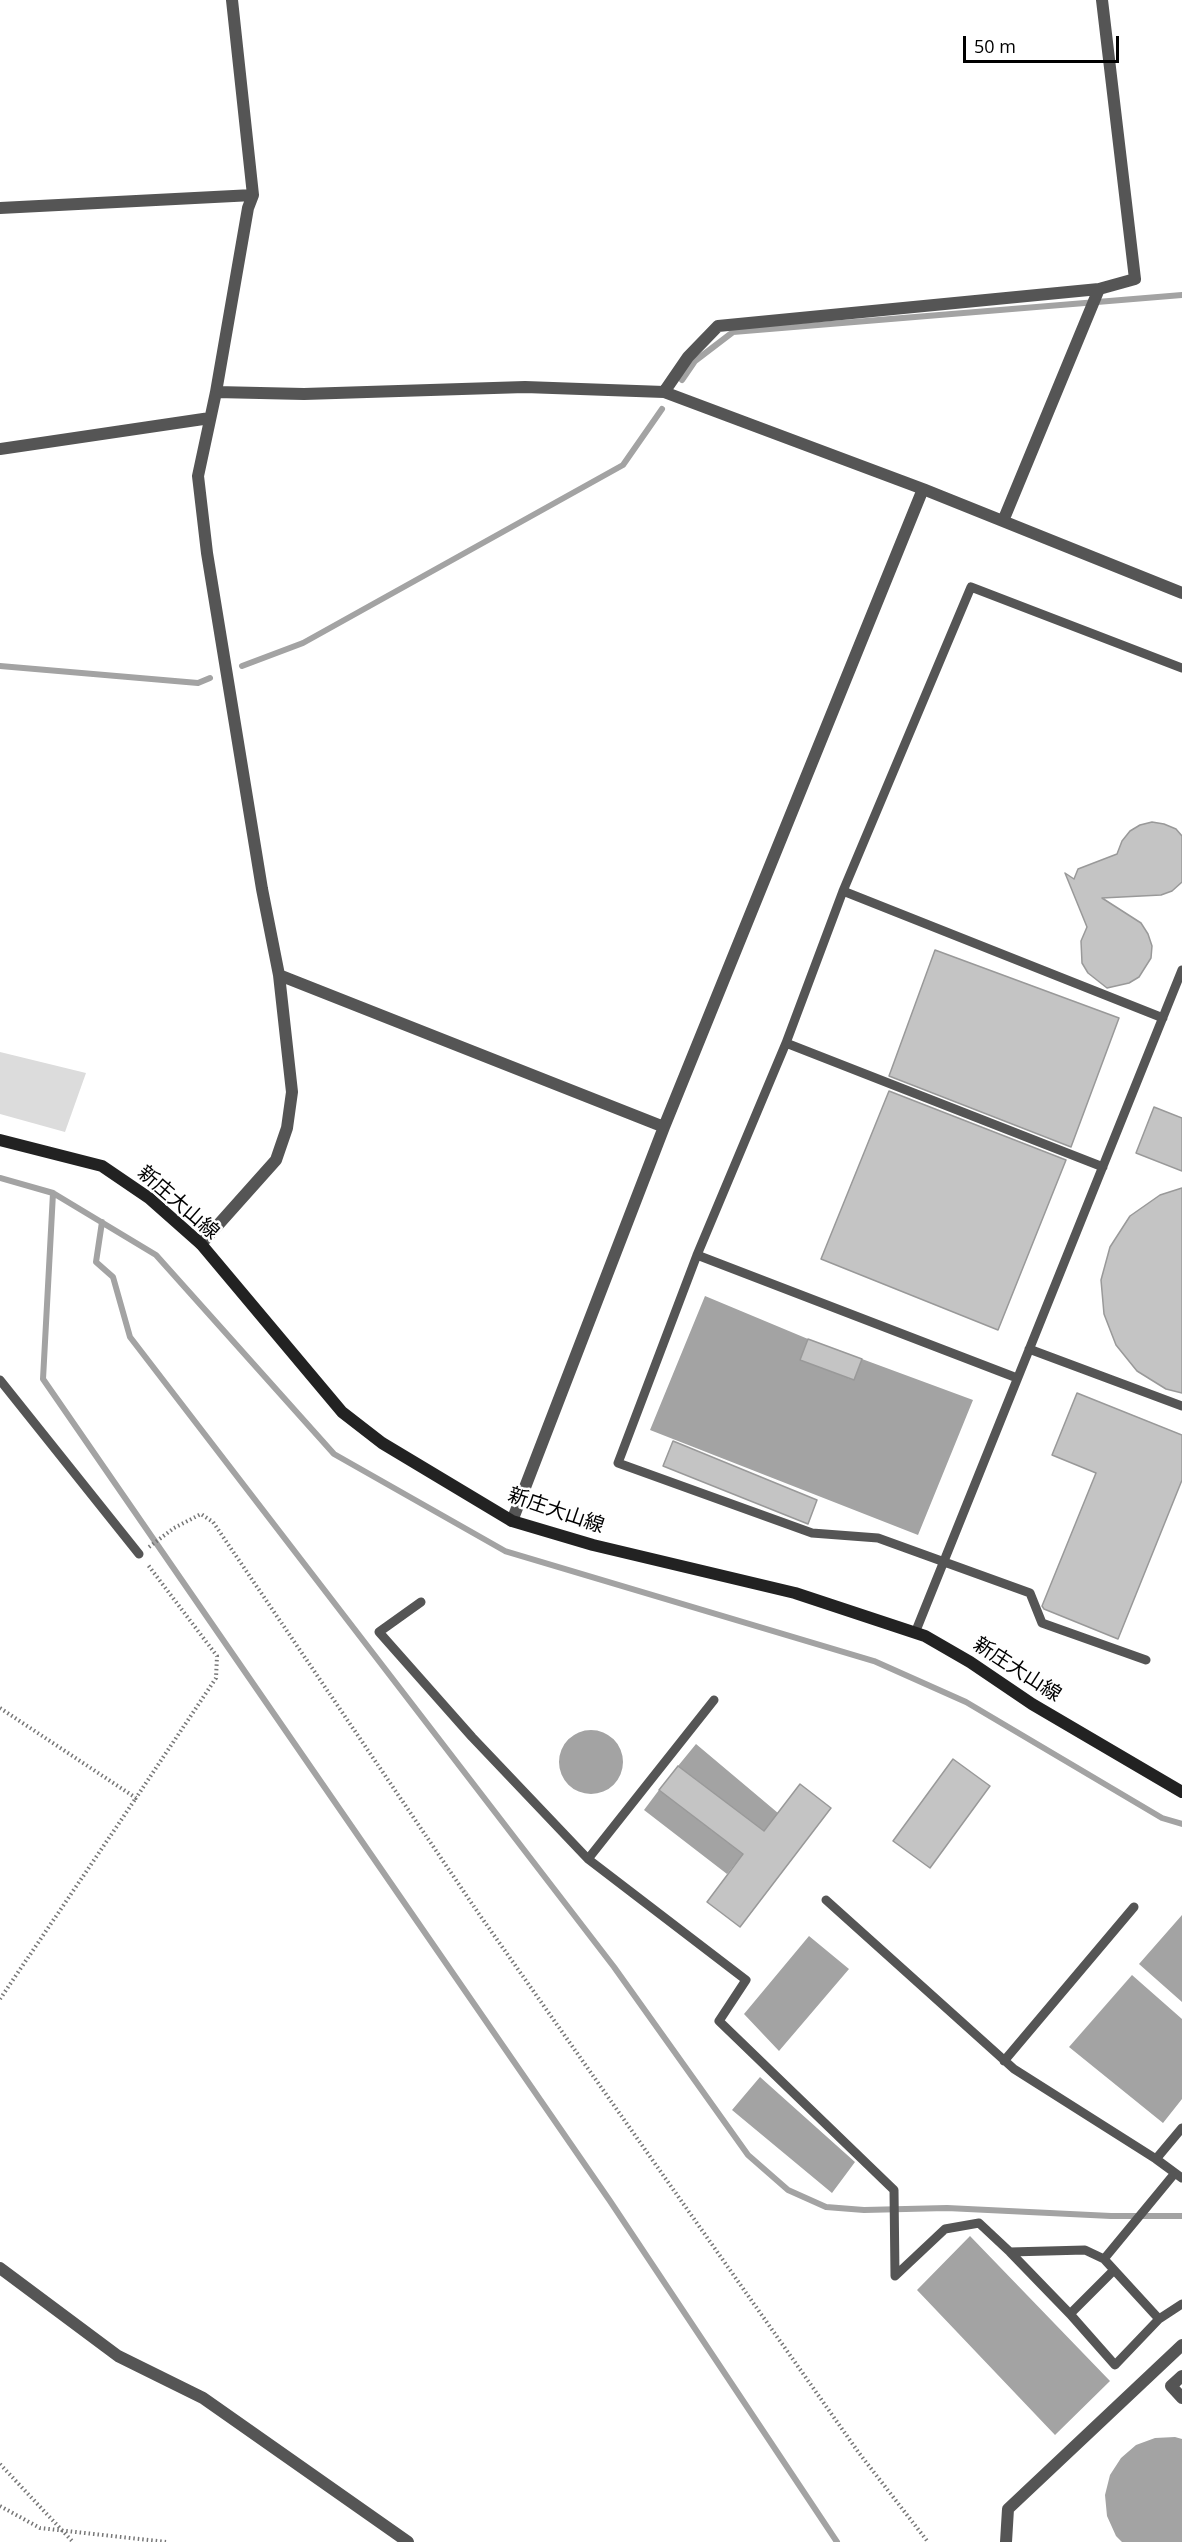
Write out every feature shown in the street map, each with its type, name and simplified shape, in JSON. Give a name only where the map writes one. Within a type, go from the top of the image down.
[{"type":"main road","name":"新庄大山線","points":[[0,1140],[102,1166],[149,1198],[201,1244],[342,1412],[382,1443],[512,1521],[593,1545],[795,1593],[915,1633],[970,1662],[1032,1704],[1182,1792]]},
{"type":"street","points":[[201,1244],[276,1161],[287,1128],[292,1092],[279,975],[262,889],[207,553],[198,476],[216,392],[248,208],[253,195],[232,0]]},
{"type":"street","points":[[664,392],[688,357],[718,326],[1098,291],[1135,279],[1102,0]]},
{"type":"street","points":[[0,208],[253,195]]},
{"type":"street","points":[[1004,521],[1098,291]]},
{"type":"street","points":[[216,392],[304,394],[525,387],[664,392],[923,489],[1182,593]]},
{"type":"street","points":[[0,449],[210,418]]},
{"type":"street","points":[[512,1521],[664,1127],[923,489]]},
{"type":"street","points":[[279,975],[664,1127]]},
{"type":"street","points":[[0,2268],[118,2356],[203,2398],[408,2542]]},
{"type":"street","points":[[1006,2542],[1008,2509],[1182,2344]]},
{"type":"street","points":[[1182,2376],[1171,2386],[1182,2398]]},
{"type":"lane","points":[[1146,1660],[1042,1623],[1030,1593],[878,1538],[812,1533],[618,1463],[697,1255],[786,1043],[843,891],[971,587],[1182,668]]},
{"type":"lane","points":[[843,891],[1163,1018]]},
{"type":"lane","points":[[915,1633],[1182,970]]},
{"type":"lane","points":[[786,1043],[1103,1167]]},
{"type":"lane","points":[[697,1255],[1017,1378]]},
{"type":"lane","points":[[1029,1349],[1182,1406]]},
{"type":"lane","points":[[0,1380],[139,1554]]},
{"type":"lane","points":[[421,1602],[379,1632],[472,1737],[588,1858],[746,1980],[720,2021],[894,2190],[895,2276],[945,2229],[979,2223],[1070,2314],[1116,2365],[1159,2319],[1182,2304]]},
{"type":"lane","points":[[588,1858],[714,1700]]},
{"type":"lane","points":[[826,1900],[1014,2069],[1179,2176],[1104,2259]]},
{"type":"lane","points":[[1004,2061],[1134,1907]]},
{"type":"lane","points":[[1156,2159],[1182,2128]]},
{"type":"lane","points":[[1010,2252],[1085,2250],[1104,2259],[1159,2319]]},
{"type":"lane","points":[[1070,2314],[1114,2270]]},
{"type":"path","points":[[0,2000],[216,1678],[217,1656],[139,1554],[174,1528],[201,1514],[213,1522],[520,1972],[859,2453],[928,2542]]},
{"type":"path","points":[[0,1708],[136,1798]]},
{"type":"path","points":[[0,2464],[73,2542]]},
{"type":"path","points":[[0,2506],[40,2528],[166,2542]]},
{"type":"shaded area","points":[[0,1052],[86,1073],[65,1132],[0,1114]]},
{"type":"shaded area","points":[[705,1296],[808,1339],[801,1360],[853,1380],[862,1359],[973,1400],[918,1535],[650,1430]]},
{"type":"shaded area","points":[[591,1730],[609,1736],[617,1744],[623,1762],[617,1780],[609,1788],[591,1794],[573,1788],[565,1780],[559,1762],[565,1744],[573,1736]]},
{"type":"shaded area","points":[[696,1744],[778,1813],[764,1831],[678,1766]]},
{"type":"shaded area","points":[[659,1790],[743,1854],[727,1874],[644,1810]]},
{"type":"shaded area","points":[[1182,1915],[1182,2002],[1139,1964]]},
{"type":"shaded area","points":[[809,1936],[849,1969],[779,2051],[744,2014]]},
{"type":"shaded area","points":[[1132,1975],[1182,2019],[1182,2099],[1163,2123],[1069,2047]]},
{"type":"shaded area","points":[[760,2077],[855,2162],[832,2193],[732,2110]]},
{"type":"shaded area","points":[[970,2236],[1110,2381],[1055,2435],[917,2290]]},
{"type":"shaded area","points":[[1155,2438],[1182,2439],[1182,2542],[1122,2542],[1116,2536],[1107,2516],[1105,2495],[1110,2475],[1121,2458],[1136,2445]]},
{"type":"building","points":[[1152,822],[1176,829],[1182,836],[1182,882],[1172,891],[1161,895],[1102,898],[1141,923],[1152,946],[1151,958],[1139,977],[1129,983],[1107,988],[1088,973],[1082,963],[1081,941],[1087,927],[1065,873],[1074,879],[1078,869],[1117,854],[1122,841],[1130,831]]},
{"type":"building","points":[[935,950],[1119,1018],[1071,1147],[889,1076]]},
{"type":"building","points":[[889,1091],[1066,1160],[998,1330],[821,1259]]},
{"type":"building","points":[[1154,1107],[1182,1118],[1182,1171],[1136,1153]]},
{"type":"building","points":[[1182,1188],[1182,1393],[1166,1389],[1137,1371],[1116,1345],[1104,1314],[1101,1280],[1110,1247],[1130,1216],[1160,1195]]},
{"type":"building","points":[[808,1339],[862,1359],[854,1380],[800,1360]]},
{"type":"building","points":[[1077,1393],[1182,1435],[1182,1480],[1118,1639],[1044,1609],[1042,1606],[1096,1473],[1052,1455]]},
{"type":"building","points":[[673,1441],[817,1500],[808,1524],[663,1466]]},
{"type":"building","points":[[953,1759],[990,1786],[930,1868],[893,1841]]},
{"type":"building","points":[[678,1766],[764,1831],[800,1784],[831,1808],[740,1927],[707,1902],[743,1854],[659,1790]]},
{"type":"waterway","points":[[682,380],[695,361],[733,332],[1182,295]]},
{"type":"waterway","points":[[242,666],[303,643],[623,465],[662,409]]},
{"type":"waterway","points":[[0,666],[198,683],[210,678]]},
{"type":"waterway","points":[[0,1178],[53,1193],[156,1255],[334,1454],[505,1551],[874,1661],[966,1702],[1162,1818],[1182,1824]]},
{"type":"waterway","points":[[53,1193],[43,1379],[610,2201],[837,2542]]},
{"type":"waterway","points":[[102,1222],[96,1262],[113,1277],[130,1337],[614,1967],[748,2155],[788,2190],[826,2207],[864,2210],[947,2208],[1111,2216],[1182,2216]]}]
